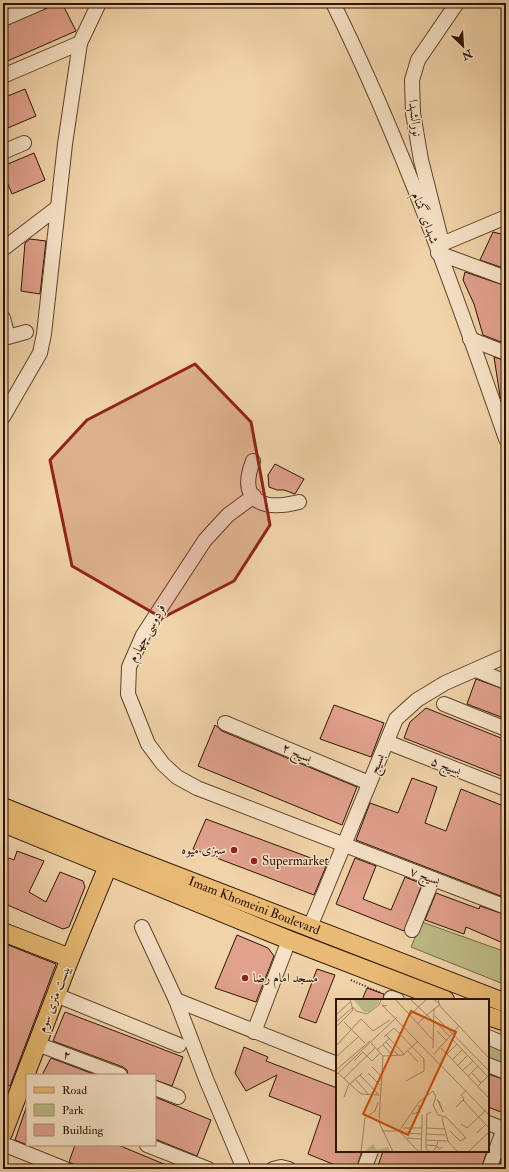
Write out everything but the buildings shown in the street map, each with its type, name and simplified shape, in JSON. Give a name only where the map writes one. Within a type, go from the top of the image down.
[{"type":"main road","name":"Imam Khomeini Boulevard","points":[[3,807],[106,849],[506,1003]]},
{"type":"main road","name":"Imam Khomeini Boulevard","points":[[3,823],[289,940],[441,999]]},
{"type":"main road","name":"بیست متری سوم","points":[[28,1074],[37,1044],[70,958],[108,866]]},
{"type":"main road","points":[[3,932],[70,958]]},
{"type":"main road","points":[[489,1016],[506,1022]]},
{"type":"main road","name":"بیست متری سوم","points":[[3,1133],[22,1096],[26,1082]]},
{"type":"street","points":[[3,19],[40,3]]},
{"type":"street","points":[[3,417],[40,353],[44,334],[58,207],[80,43],[99,3]]},
{"type":"street","name":"شهدای گمنام","points":[[333,3],[360,58],[440,248],[470,339],[505,432]]},
{"type":"street","name":"نورالشهدا","points":[[440,248],[421,160],[413,113],[412,80],[418,60],[457,3]]},
{"type":"street","points":[[3,76],[80,43]]},
{"type":"street","points":[[3,152],[24,143]]},
{"type":"street","points":[[3,249],[58,207]]},
{"type":"street","points":[[440,248],[506,217]]},
{"type":"street","points":[[440,248],[506,278]]},
{"type":"street","points":[[3,318],[8,337],[26,332]]},
{"type":"street","points":[[470,339],[506,353]]},
{"type":"street","points":[[253,461],[247,483],[248,489],[264,505],[272,506],[299,502]]},
{"type":"street","name":"فردوسی چهارم","points":[[254,496],[228,515],[205,540],[143,635],[129,667],[128,694],[148,744],[162,764],[177,777],[240,805],[344,845]]},
{"type":"street","name":"بسیج","points":[[310,927],[396,719],[416,700],[445,683],[506,656]]},
{"type":"street","points":[[476,670],[506,682]]},
{"type":"street","points":[[444,704],[506,729]]},
{"type":"street","name":"بسیج ۲","points":[[225,723],[369,783]]},
{"type":"street","name":"بسیج ۵","points":[[387,742],[506,789]]},
{"type":"street","name":"بسیج ۷","points":[[344,845],[506,906]]},
{"type":"street","points":[[412,930],[433,879]]},
{"type":"street","points":[[142,927],[176,1000],[206,1079],[244,1169]]},
{"type":"street","points":[[254,1032],[289,940]]},
{"type":"street","points":[[56,995],[179,1046]]},
{"type":"street","points":[[176,1000],[336,1064]]},
{"type":"street","points":[[489,1037],[506,1045]]},
{"type":"street","name":"۲","points":[[37,1044],[117,1074]]},
{"type":"street","points":[[489,1065],[506,1072]]},
{"type":"street","points":[[156,1088],[178,1097]]},
{"type":"street","points":[[489,1123],[505,1129],[489,1169]]},
{"type":"street","points":[[3,1144],[65,1169]]},
{"type":"street","points":[[150,1146],[208,1169]]},
{"type":"street","points":[[364,1169],[371,1152]]},
{"type":"street","points":[[273,1169],[289,1169]]},
{"type":"highlighted area","points":[[195,364],[251,422],[270,525],[234,581],[162,618],[72,566],[50,460],[87,420]]},
{"type":"green space","points":[[422,922],[506,952],[506,985],[411,947]]},
{"type":"green space","points":[[489,1042],[506,1050],[506,1065],[489,1058]]},
{"type":"place","name":"سبزی میوه","points":[[234,850]]},
{"type":"place","name":"Supermarket","points":[[254,861]]},
{"type":"place","name":"مسجد امام رضا","points":[[245,978]]}]
